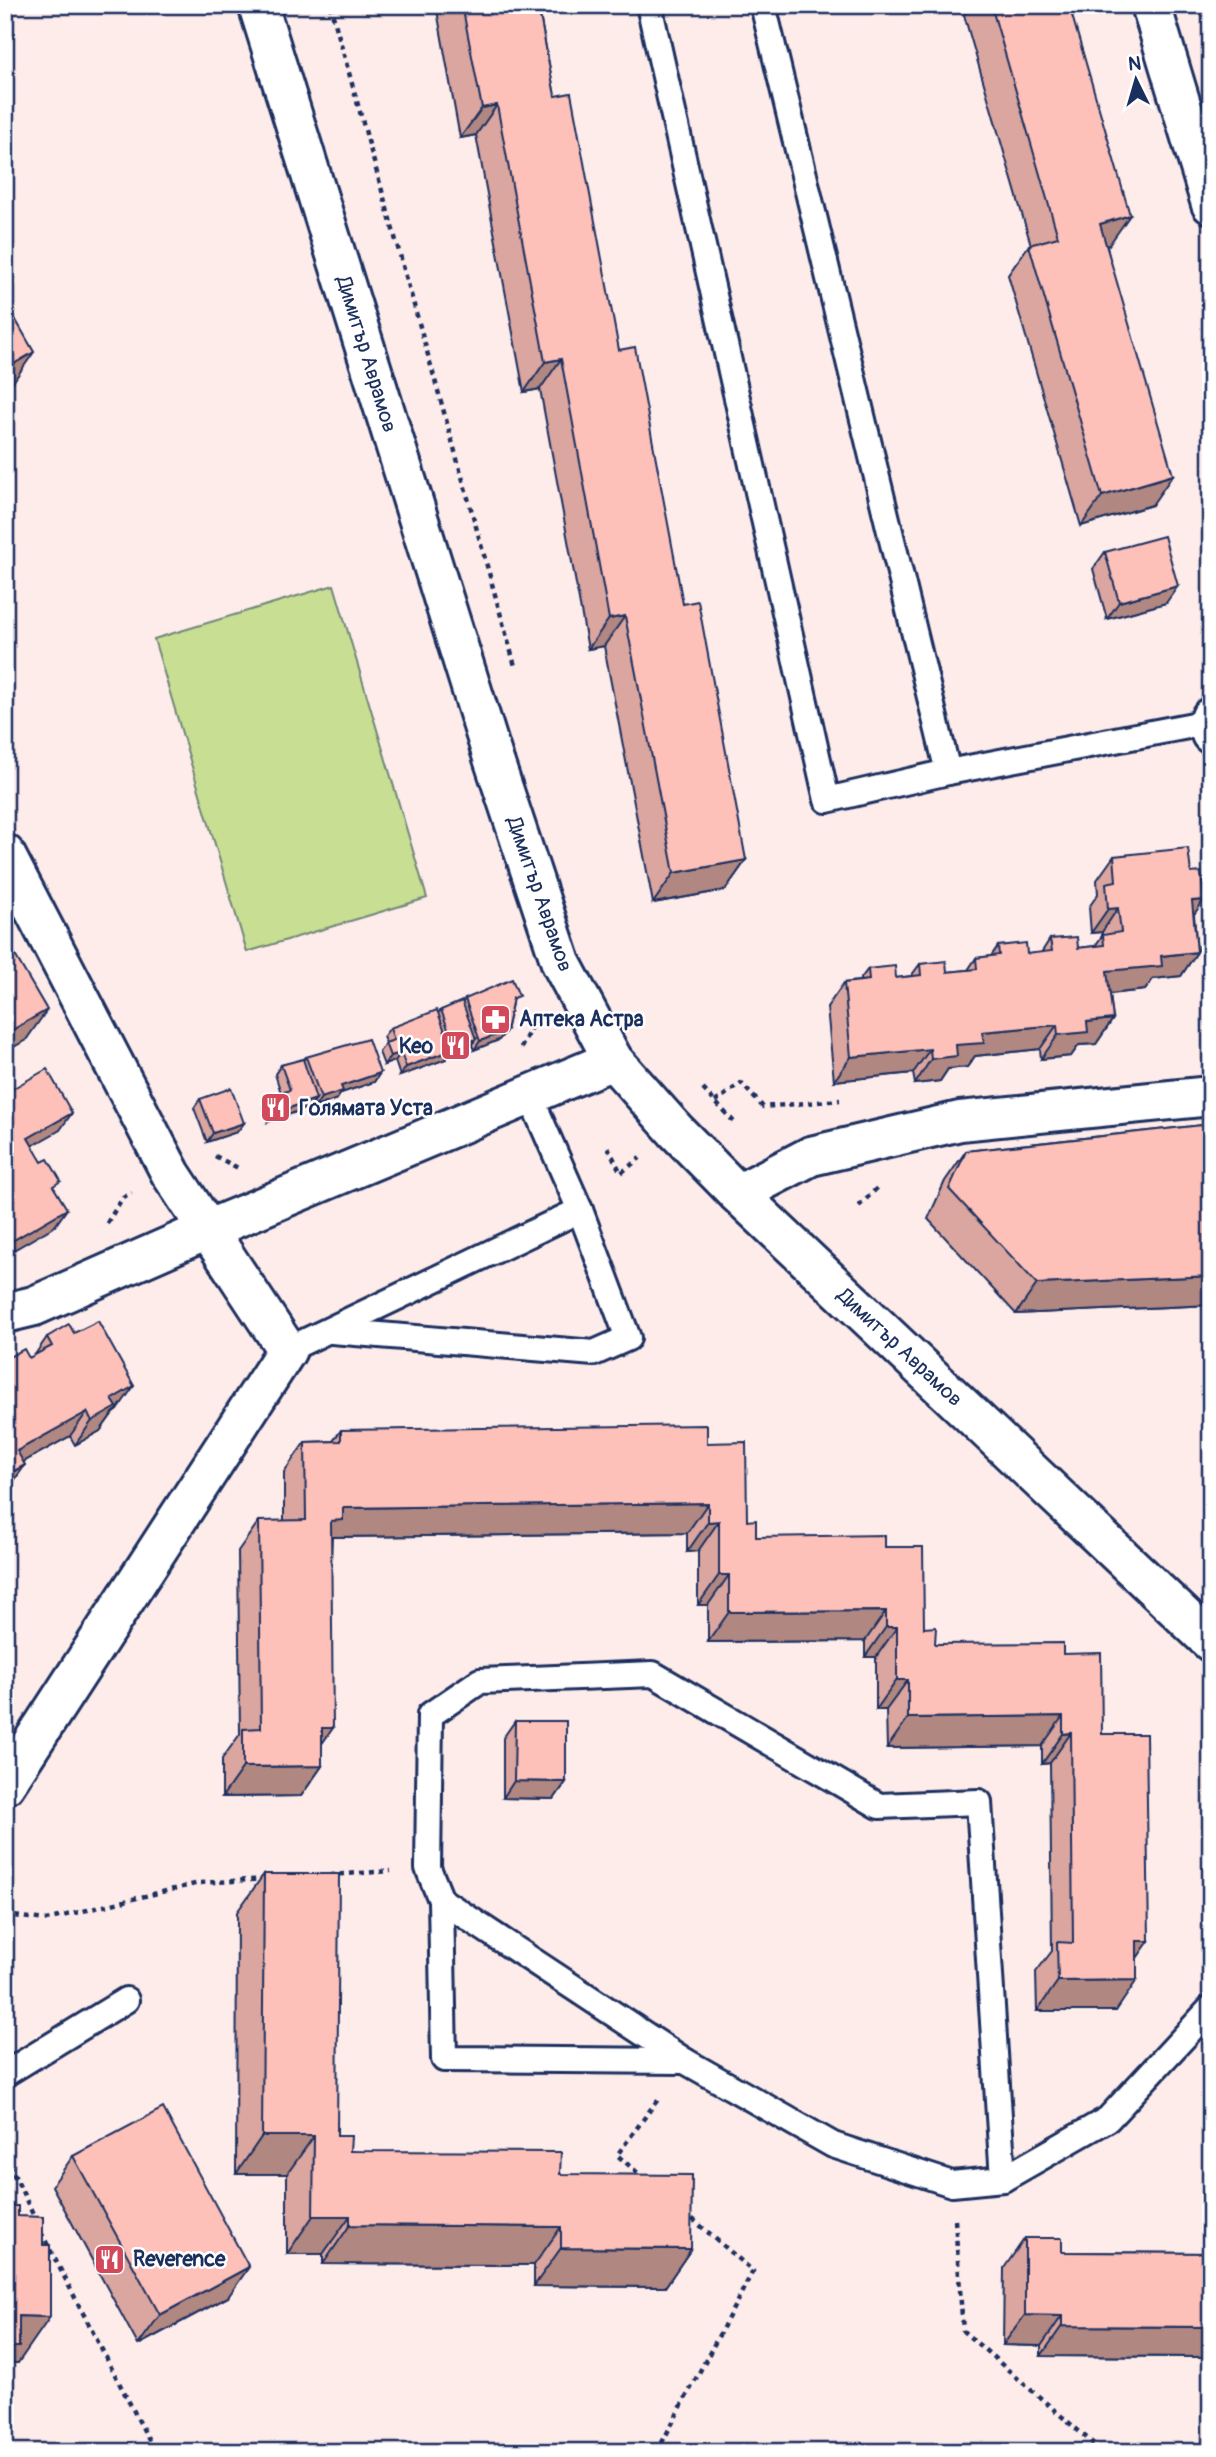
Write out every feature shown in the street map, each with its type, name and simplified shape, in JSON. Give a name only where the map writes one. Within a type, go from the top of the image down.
[{"type":"street","name":"Димитър Аврамов","points":[[258,5],[494,761],[561,963],[613,1060],[676,1131],[738,1194],[1211,1642]]},
{"type":"street","points":[[1151,5],[1211,204]]},
{"type":"street","points":[[5,854],[171,1174],[287,1350],[5,1785]]},
{"type":"street","points":[[5,1313],[34,1306],[207,1230],[613,1060]]},
{"type":"street","points":[[738,1194],[811,1156],[960,1121],[1211,1096]]},
{"type":"lane","points":[[649,5],[827,800],[947,772],[1210,724]]},
{"type":"lane","points":[[764,5],[947,772]]},
{"type":"lane","points":[[331,1331],[594,1353],[628,1338],[580,1210],[530,1096]]},
{"type":"lane","points":[[287,1350],[580,1210]]},
{"type":"lane","points":[[685,2061],[444,2059],[441,1900],[428,1868],[430,1715],[480,1681],[653,1674],[879,1806],[979,1802],[1003,2179]]},
{"type":"lane","points":[[441,1900],[685,2061],[833,2145],[952,2184],[1003,2179],[1108,2119],[1211,2008]]},
{"type":"lane","points":[[5,2074],[126,2000]]},
{"type":"path","points":[[330,5],[518,677]]},
{"type":"path","points":[[715,1102],[741,1083],[763,1107]]},
{"type":"path","points":[[608,1147],[621,1173],[640,1158]]},
{"type":"path","points":[[320,1875],[428,1868]]},
{"type":"path","points":[[5,1915],[46,1920],[199,1883],[267,1879]]},
{"type":"path","points":[[649,2182],[617,2155],[685,2061]]},
{"type":"path","points":[[5,2155],[38,2226],[155,2452]]},
{"type":"path","points":[[952,2184],[963,2331],[1103,2452]]},
{"type":"path","points":[[657,2452],[753,2271],[680,2208]]},
{"type":"green space","points":[[334,585],[427,898],[247,952],[154,639]]},
{"type":"building","points":[[462,5],[538,5],[555,96],[571,93],[619,350],[635,347],[683,604],[698,601],[746,860],[674,873],[625,616],[609,619],[561,359],[545,362],[497,105],[482,108]]},
{"type":"building","points":[[991,5],[1069,5],[1130,215],[1100,224],[1173,475],[1102,496],[1029,245],[1058,237]]},
{"type":"building","points":[[5,301],[34,352],[5,369]]},
{"type":"building","points":[[1164,536],[1178,586],[1119,602],[1105,552]]},
{"type":"building","points":[[1188,848],[1191,873],[1201,872],[1204,900],[1192,901],[1197,952],[1161,956],[1162,966],[1107,971],[1113,1019],[1087,1022],[1088,1032],[1058,1035],[1057,1025],[982,1032],[984,1043],[956,1045],[957,1056],[931,1059],[930,1049],[851,1057],[844,983],[869,980],[868,969],[895,966],[896,978],[921,975],[920,964],[946,961],[947,972],[977,969],[976,958],[999,955],[998,946],[1026,943],[1027,954],[1052,951],[1050,939],[1077,937],[1078,948],[1104,945],[1103,935],[1121,932],[1118,908],[1108,909],[1106,883],[1116,881],[1114,856]]},
{"type":"building","points":[[5,938],[47,1010],[5,1034]]},
{"type":"building","points":[[512,979],[519,996],[513,998],[506,1031],[480,1041],[465,999]]},
{"type":"building","points":[[462,1001],[476,1039],[455,1047],[441,1010]]},
{"type":"building","points":[[437,1010],[452,1050],[406,1067],[401,1053],[390,1056],[385,1043],[394,1040],[390,1028]]},
{"type":"building","points":[[368,1039],[380,1073],[341,1086],[343,1091],[321,1098],[306,1057]]},
{"type":"building","points":[[303,1059],[316,1099],[274,1113],[269,1097],[290,1090],[281,1065]]},
{"type":"building","points":[[47,1069],[72,1113],[28,1138],[42,1162],[48,1159],[61,1181],[53,1186],[67,1209],[5,1245],[5,1093]]},
{"type":"building","points":[[231,1088],[244,1123],[213,1133],[200,1099]]},
{"type":"building","points":[[1211,1124],[1211,1276],[1037,1284],[949,1189],[966,1151]]},
{"type":"building","points":[[98,1321],[134,1386],[112,1399],[117,1407],[92,1421],[87,1412],[17,1451],[25,1465],[5,1476],[5,1359],[24,1349],[29,1358],[52,1346],[47,1337],[69,1324],[74,1333]]},
{"type":"building","points":[[707,1425],[707,1443],[746,1442],[747,1521],[756,1520],[756,1537],[885,1535],[885,1547],[923,1547],[924,1628],[936,1627],[935,1644],[1063,1643],[1063,1654],[1101,1653],[1102,1734],[1146,1734],[1149,1941],[1137,1941],[1137,1980],[1058,1981],[1057,1942],[1073,1943],[1071,1733],[1063,1734],[1063,1716],[908,1718],[908,1680],[897,1680],[897,1627],[886,1627],[886,1611],[729,1612],[729,1575],[719,1575],[719,1521],[708,1522],[708,1503],[343,1508],[343,1520],[331,1521],[333,1728],[322,1728],[322,1766],[243,1767],[243,1729],[261,1728],[259,1521],[306,1520],[305,1442],[341,1441],[341,1430]]},
{"type":"building","points":[[515,1721],[566,1721],[566,1782],[514,1781]]},
{"type":"building","points":[[264,1874],[339,1874],[337,2136],[351,2136],[350,2151],[561,2152],[560,2174],[692,2175],[691,2249],[561,2248],[561,2227],[350,2225],[350,2216],[313,2216],[314,2136],[262,2136]]},
{"type":"building","points":[[163,2108],[249,2267],[160,2315],[73,2156]]},
{"type":"building","points":[[5,2206],[18,2206],[18,2216],[43,2217],[43,2245],[50,2245],[50,2317],[19,2316],[19,2347],[5,2347]]},
{"type":"building","points":[[1025,2238],[1062,2238],[1062,2252],[1211,2253],[1211,2327],[1062,2326],[1062,2316],[1025,2315]]},
{"type":"place","name":"Аптека Астра","points":[[496,1019]]},
{"type":"place","name":"Keo","points":[[456,1046]]},
{"type":"place","name":"Голямата Уста","points":[[276,1108]]},
{"type":"place","name":"Reverence","points":[[110,2259]]}]
